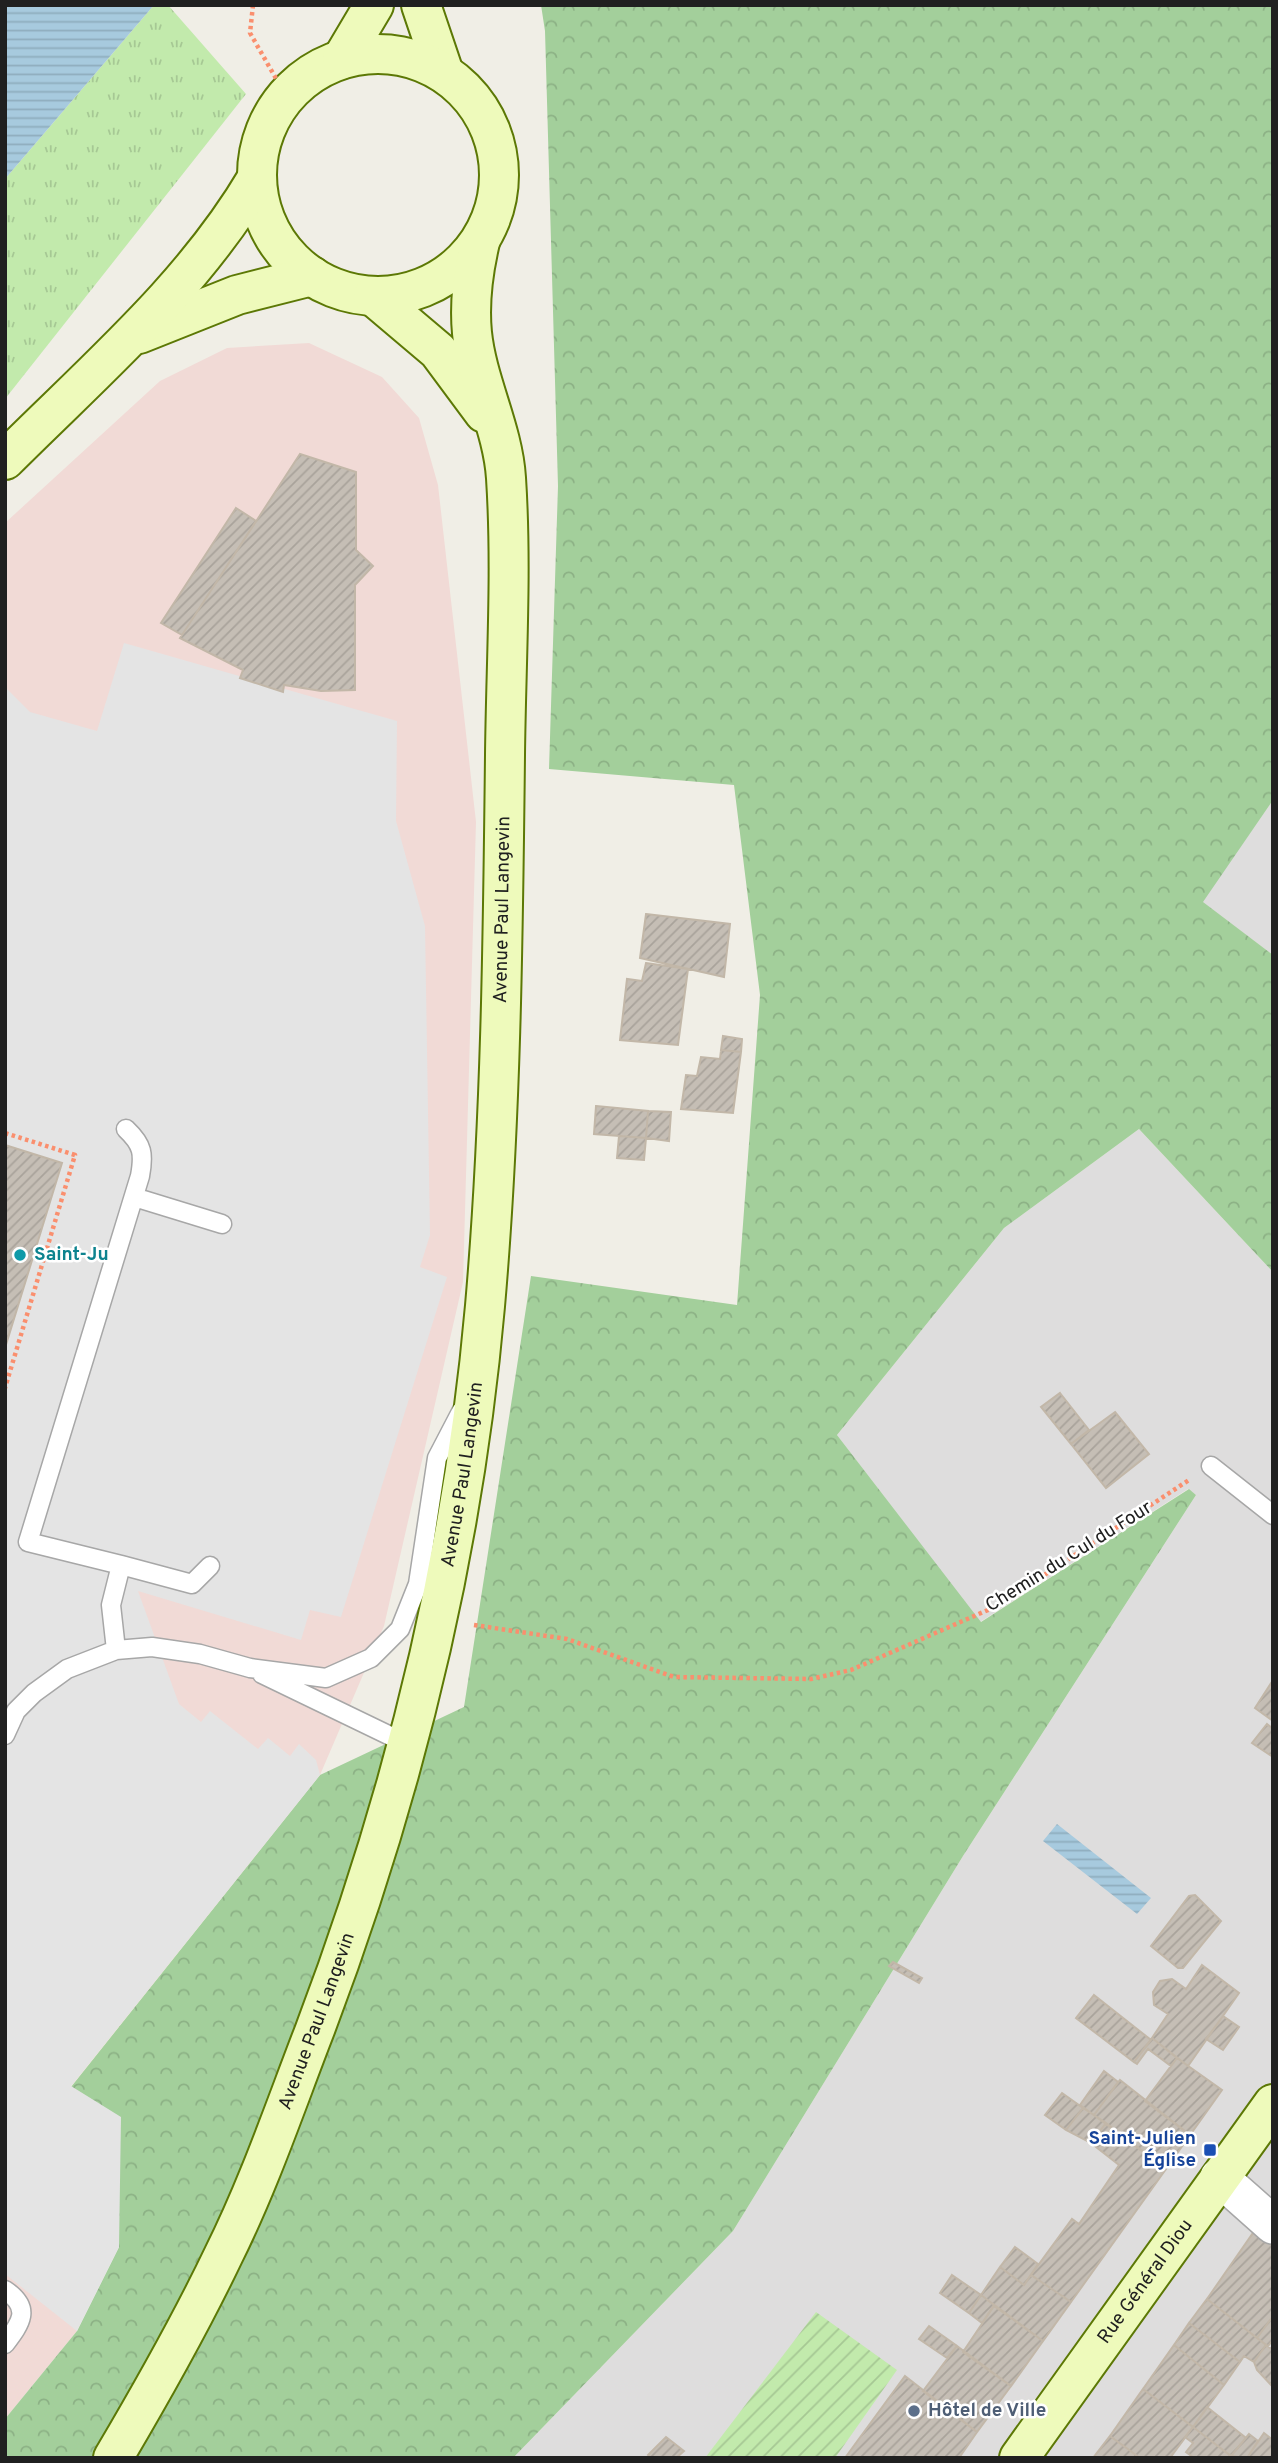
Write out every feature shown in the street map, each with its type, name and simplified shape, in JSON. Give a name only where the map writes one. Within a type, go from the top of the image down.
[{"type":"main road","points":[[342,59],[374,5]]},
{"type":"main road","points":[[421,5],[444,73]]},
{"type":"main road","points":[[376,54],[411,58],[444,73],[472,99],[492,131],[499,169],[495,207],[480,242],[459,265],[434,283],[404,293],[373,296],[341,290],[312,276],[289,257],[272,234],[261,207],[257,178],[264,134],[286,96],[321,68],[342,59],[376,54]]},
{"type":"main road","points":[[5,460],[134,336],[236,214],[257,178]]},
{"type":"main road","name":"Avenue Paul Langevin","points":[[113,2458],[167,2366],[220,2262],[275,2135],[377,1855],[409,1745],[438,1620],[461,1494],[485,1308],[498,1098],[504,890],[508,521],[506,471],[472,335],[471,282],[480,242]]},
{"type":"main road","points":[[134,336],[237,295],[312,276]]},
{"type":"main road","name":"Avenue Paul Langevin","points":[[373,296],[438,351],[495,429]]},
{"type":"main road","name":"Rue Général Diou","points":[[1019,2458],[1273,2104]]},
{"type":"street","points":[[1219,2177],[1273,2225]]},
{"type":"lane","points":[[126,1129],[138,1140],[144,1153],[134,1197],[28,1542],[192,1584],[210,1566]]},
{"type":"lane","points":[[134,1197],[222,1224]]},
{"type":"lane","points":[[5,1735],[16,1711],[34,1693],[67,1669],[116,1650],[152,1647],[200,1654],[250,1668],[326,1678],[371,1658],[400,1629],[418,1584],[437,1458],[475,1386]]},
{"type":"lane","points":[[1210,1466],[1273,1515]]},
{"type":"lane","points":[[116,1650],[111,1605],[121,1565]]},
{"type":"lane","points":[[250,1668],[409,1745]]},
{"type":"lane","points":[[5,2290],[16,2297],[23,2312],[19,2325],[5,2344]]},
{"type":"path","points":[[253,5],[250,33],[286,96]]},
{"type":"path","points":[[5,1133],[75,1155],[5,1388]]},
{"type":"path","name":"Chemin du Cul du Four","points":[[438,1620],[567,1639],[674,1677],[811,1679],[851,1670],[997,1606],[1210,1466]]},
{"type":"shaded area","points":[[309,343],[382,377],[419,418],[438,485],[476,822],[463,1282],[384,1626],[320,1775],[71,2086],[77,2331],[5,2419],[5,523],[160,381],[227,348]]},
{"type":"shaded area","points":[[124,643],[397,721],[396,821],[425,926],[430,1235],[420,1267],[447,1277],[341,1617],[310,1610],[301,1640],[138,1591],[179,1704],[201,1722],[210,1711],[258,1749],[268,1738],[290,1756],[299,1744],[316,1760],[320,1775],[71,2086],[121,2117],[119,2247],[77,2331],[5,2274],[5,687],[30,712],[97,731]]},
{"type":"shaded area","points":[[1273,800],[1273,955],[1202,902]]},
{"type":"shaded area","points":[[1139,1129],[1273,1272],[1273,2458],[513,2458],[733,2231],[963,1856],[1196,1495],[1188,1489],[980,1622],[837,1435],[1004,1228]]},
{"type":"green space","points":[[154,5],[168,5],[246,94],[5,399],[5,179]]},
{"type":"green space","points":[[541,5],[1273,5],[1273,800],[1203,902],[1273,955],[1273,1272],[1139,1129],[1004,1228],[837,1435],[981,1622],[1189,1489],[1196,1495],[963,1856],[733,2231],[513,2458],[5,2458],[5,2419],[77,2331],[119,2247],[71,2087],[320,1775],[464,1707],[531,1276],[737,1305],[760,995],[734,785],[549,769],[558,486],[545,31]]},
{"type":"green space","points":[[816,2312],[897,2370],[835,2458],[705,2458]]},
{"type":"water","points":[[5,5],[154,5],[5,179]]},
{"type":"water","points":[[1057,1824],[1151,1898],[1137,1914],[1043,1841]]},
{"type":"building","points":[[300,454],[356,472],[356,550],[373,566],[355,585],[355,690],[321,691],[284,685],[283,692],[240,678],[243,670],[180,638]]},
{"type":"building","points":[[236,508],[256,521],[182,635],[161,623]]},
{"type":"building","points":[[646,914],[730,924],[724,977],[640,958]]},
{"type":"building","points":[[646,963],[688,969],[678,1045],[620,1040],[627,979],[642,981]]},
{"type":"building","points":[[723,1036],[742,1039],[741,1052],[721,1050]]},
{"type":"building","points":[[721,1050],[741,1052],[733,1113],[681,1109],[686,1075],[697,1076],[701,1057],[720,1059]]},
{"type":"building","points":[[596,1106],[648,1111],[646,1138],[594,1134]]},
{"type":"building","points":[[648,1111],[671,1112],[669,1141],[646,1138]]},
{"type":"building","points":[[619,1136],[646,1138],[644,1160],[617,1158]]},
{"type":"building","name":"Saint-Ju","points":[[5,1145],[62,1163],[5,1348]]},
{"type":"building","points":[[1060,1393],[1089,1430],[1071,1444],[1041,1407]]},
{"type":"building","points":[[1115,1412],[1149,1454],[1106,1488],[1071,1444]]},
{"type":"building","points":[[1273,1680],[1273,1721],[1255,1708]]},
{"type":"building","points":[[1267,1724],[1273,1729],[1273,1757],[1252,1743]]},
{"type":"building","points":[[1195,1895],[1221,1921],[1183,1968],[1178,1968],[1151,1946],[1189,1896]]},
{"type":"building","points":[[893,1962],[922,1978],[919,1983],[889,1966]]},
{"type":"building","points":[[1202,1965],[1239,1993],[1188,2066],[1152,2038],[1168,2014],[1154,2005],[1153,1992],[1160,1981],[1172,1979],[1186,1989]]},
{"type":"building","points":[[1094,1995],[1151,2040],[1134,2062],[1076,2018]]},
{"type":"building","points":[[1223,2016],[1239,2027],[1223,2050],[1206,2039]]},
{"type":"building","points":[[1152,2038],[1177,2058],[1171,2066],[1148,2049],[1137,2064],[1134,2062]]},
{"type":"building","points":[[1177,2058],[1222,2090],[1190,2135],[1145,2101]]},
{"type":"building","points":[[1104,2071],[1118,2082],[1094,2115],[1080,2105]]},
{"type":"building","points":[[1120,2080],[1190,2135],[1166,2169],[1094,2115]]},
{"type":"building","points":[[1062,2093],[1083,2108],[1066,2130],[1045,2115]]},
{"type":"building","points":[[1083,2108],[1106,2123],[1091,2143],[1066,2130]]},
{"type":"building","points":[[1106,2123],[1166,2169],[1071,2302],[1031,2275],[1072,2219],[1079,2224],[1119,2165],[1091,2143]]},
{"type":"building","points":[[1255,2230],[1273,2246],[1273,2316],[1257,2338],[1207,2299]]},
{"type":"building","points":[[1015,2247],[1038,2264],[1024,2285],[1000,2267]]},
{"type":"building","points":[[1000,2267],[1024,2285],[1031,2275],[1071,2302],[1043,2341],[981,2295]]},
{"type":"building","points":[[952,2275],[981,2295],[969,2313],[940,2293]]},
{"type":"building","points":[[981,2295],[994,2305],[982,2323],[969,2313]]},
{"type":"building","points":[[1207,2299],[1266,2345],[1254,2362],[1244,2356],[1240,2362],[1189,2323]]},
{"type":"building","points":[[994,2306],[1043,2341],[1011,2386],[963,2352]]},
{"type":"building","points":[[1273,2316],[1273,2340],[1268,2346],[1257,2338]]},
{"type":"building","points":[[1189,2323],[1240,2362],[1224,2385],[1174,2345]]},
{"type":"building","points":[[929,2326],[957,2346],[947,2358],[919,2339]]},
{"type":"building","points":[[1174,2345],[1224,2385],[1193,2427],[1143,2389]]},
{"type":"building","points":[[1266,2345],[1273,2350],[1273,2387],[1257,2370],[1254,2362]]},
{"type":"building","points":[[957,2346],[1011,2386],[977,2432],[923,2391]]},
{"type":"building","name":"Hôtel de Ville","points":[[905,2376],[977,2432],[959,2458],[845,2458]]},
{"type":"building","points":[[1143,2389],[1193,2427],[1170,2458],[1140,2458],[1110,2436]]},
{"type":"building","points":[[1207,2407],[1246,2438],[1231,2456],[1193,2427]]},
{"type":"building","points":[[1193,2427],[1233,2458],[1194,2458],[1186,2452],[1193,2443],[1185,2437]]},
{"type":"building","points":[[1264,2433],[1273,2440],[1273,2458],[1247,2458]]},
{"type":"building","points":[[1249,2434],[1258,2441],[1247,2458],[1231,2456]]},
{"type":"building","points":[[1110,2436],[1140,2458],[1093,2458]]},
{"type":"building","points":[[666,2437],[684,2451],[676,2458],[651,2458],[648,2455]]},
{"type":"place","name":"Saint-Ju","points":[[20,1255]]},
{"type":"place","name":"Saint-Julien Église","points":[[1210,2150]]},
{"type":"place","name":"Hôtel de Ville","points":[[914,2411]]}]
